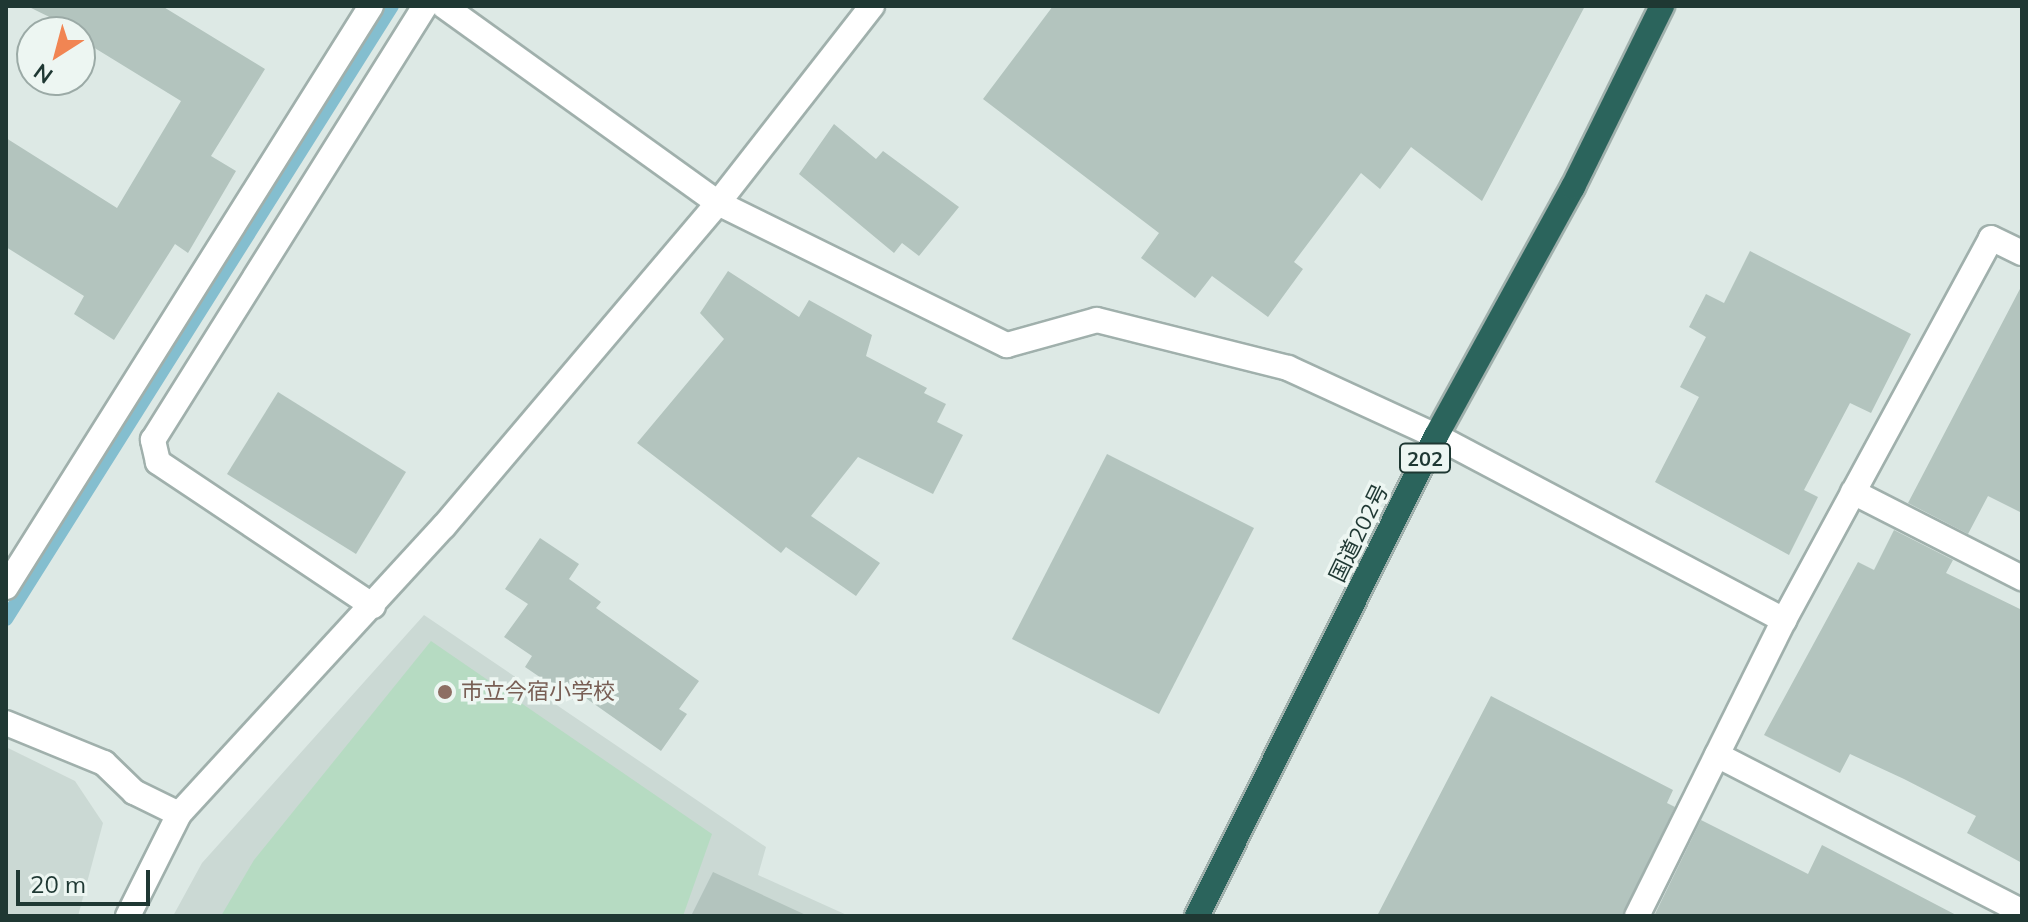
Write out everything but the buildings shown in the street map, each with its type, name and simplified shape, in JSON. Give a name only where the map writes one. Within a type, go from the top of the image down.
[{"type":"highway","name":"国道202号","points":[[1197,916],[1436,436],[1573,187],[1662,6]]},
{"type":"street","points":[[6,587],[371,6]]},
{"type":"street","points":[[373,606],[158,462],[153,440],[425,6]]},
{"type":"street","points":[[444,6],[718,203],[1007,345],[1097,320],[1288,368],[1436,436],[1784,620]]},
{"type":"street","points":[[128,916],[179,814],[373,606],[718,203],[872,6]]},
{"type":"street","points":[[1637,916],[1784,620],[1991,238],[2022,253]]},
{"type":"street","points":[[1853,492],[2022,578]]},
{"type":"street","points":[[6,723],[104,763],[134,792],[179,814]]},
{"type":"street","points":[[1717,755],[2022,912]]},
{"type":"shaded area","name":"市立今宿小学校","points":[[424,615],[766,847],[758,875],[849,916],[173,916],[202,863]]},
{"type":"shaded area","points":[[6,747],[75,781],[103,823],[78,916],[6,916]]},
{"type":"green space","name":"市立今宿小学校","points":[[431,641],[712,834],[683,916],[221,916],[254,860]]},
{"type":"waterway","points":[[6,619],[392,6]]},
{"type":"place","name":"市立今宿小学校","points":[[445,692]]}]
